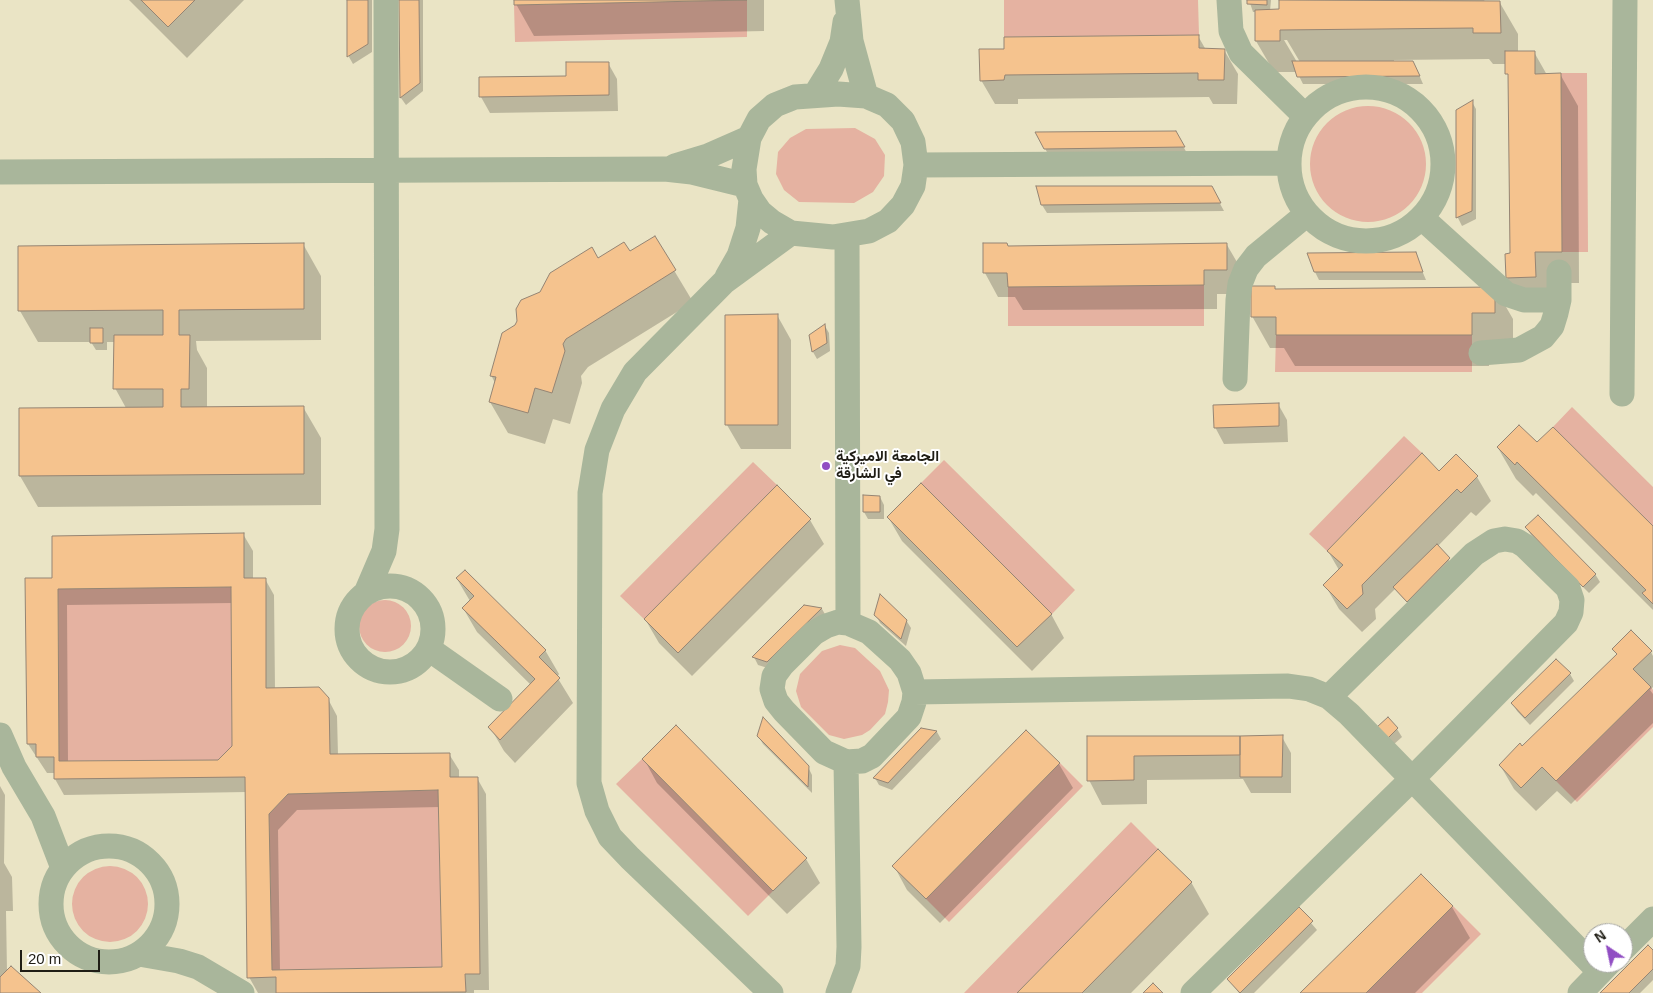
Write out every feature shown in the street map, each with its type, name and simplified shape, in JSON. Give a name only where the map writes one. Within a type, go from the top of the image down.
[{"type":"street","points":[[386,0],[387,529],[384,551],[366,593],[356,603],[349,615],[346,629],[348,643],[355,656],[365,666],[378,671],[393,672],[407,669],[419,661],[428,649],[433,634],[432,619],[426,605],[410,591],[399,571],[387,529]]},
{"type":"street","points":[[1229,0],[1231,31],[1241,53],[1305,116]]},
{"type":"street","points":[[1622,394],[1625,0]]},
{"type":"street","points":[[816,95],[831,69],[842,42],[847,6]]},
{"type":"street","points":[[847,6],[858,69],[866,96]]},
{"type":"street","points":[[1363,87],[1396,92],[1424,111],[1434,125],[1440,140],[1444,174],[1432,205],[1422,218],[1408,230],[1391,238],[1372,241],[1354,241],[1336,236],[1321,227],[1307,214],[1297,199],[1290,182],[1289,163],[1291,146],[1305,116],[1331,95],[1363,87]]},
{"type":"street","points":[[0,172],[665,169],[719,177],[748,192],[760,212],[772,222],[791,232],[819,236],[847,235],[869,231],[888,221],[903,205],[913,186],[916,164],[913,142],[903,121],[887,105],[866,96],[816,95],[795,97],[775,105],[759,119],[748,138],[745,153],[748,192],[748,228],[739,256],[724,282]]},
{"type":"street","points":[[665,169],[708,156],[748,138]]},
{"type":"street","points":[[916,164],[1289,163]]},
{"type":"street","points":[[1235,379],[1238,300],[1240,284],[1246,269],[1256,256],[1307,214]]},
{"type":"street","points":[[1422,218],[1506,294],[1524,300],[1559,300]]},
{"type":"street","points":[[771,993],[610,837],[597,811],[590,783],[590,493],[597,450],[612,409],[635,372],[724,282],[791,232]]},
{"type":"street","points":[[847,235],[848,623]]},
{"type":"street","points":[[1481,353],[1518,350],[1531,345],[1552,326],[1559,300],[1559,272]]},
{"type":"street","points":[[1193,993],[1412,779],[1566,624],[1571,612],[1572,600],[1568,588],[1560,578],[1517,541],[1505,538],[1494,540],[1474,554],[1329,697]]},
{"type":"street","points":[[366,593],[388,586],[410,591]]},
{"type":"street","points":[[848,623],[869,632],[900,660],[909,673],[915,692],[910,717],[893,736],[872,756],[862,761],[846,762],[824,752],[784,711],[776,701],[772,689],[774,676],[782,665],[814,633],[826,626],[848,623]]},
{"type":"street","points":[[428,649],[500,699]]},
{"type":"street","points":[[915,692],[1288,686],[1309,689],[1329,697],[1348,714],[1583,946]]},
{"type":"street","points":[[0,734],[14,767],[43,816],[54,830],[83,852]]},
{"type":"street","points":[[838,993],[848,966],[849,947],[846,762]]},
{"type":"street","points":[[43,816],[63,868]]},
{"type":"street","points":[[100,847],[118,847],[135,853],[150,863],[159,875],[165,890],[167,906],[164,922],[155,940],[139,954],[122,961],[103,962],[84,957],[68,947],[58,933],[51,909],[54,883],[63,868],[83,852],[100,847]]},
{"type":"street","points":[[1633,939],[1653,919]]},
{"type":"street","points":[[164,922],[198,967]]},
{"type":"street","points":[[139,954],[160,956],[198,967],[242,993]]},
{"type":"street","points":[[1580,993],[1600,973]]},
{"type":"shaded area","name":"الجامعة الاميركية في الشارقة","points":[[0,0],[1653,0],[1653,993],[0,993]]},
{"type":"shaded area","points":[[747,0],[747,37],[515,42],[514,5]]},
{"type":"shaded area","points":[[1004,0],[1198,0],[1199,35],[1004,37]]},
{"type":"shaded area","points":[[1561,73],[1587,73],[1588,252],[1562,252]]},
{"type":"shaded area","points":[[1368,106],[1390,111],[1409,123],[1421,142],[1426,164],[1421,186],[1409,205],[1390,217],[1368,222],[1346,217],[1327,205],[1315,186],[1310,164],[1315,142],[1327,123],[1346,111]]},
{"type":"shaded area","points":[[855,128],[875,139],[885,155],[884,176],[873,192],[854,203],[799,202],[784,190],[776,174],[778,152],[790,138],[806,129]]},
{"type":"shaded area","points":[[1204,285],[1204,326],[1008,326],[1008,287]]},
{"type":"shaded area","points":[[1276,335],[1472,335],[1472,372],[1275,372]]},
{"type":"shaded area","points":[[1572,407],[1653,487],[1653,526],[1553,427]]},
{"type":"shaded area","points":[[1404,436],[1422,453],[1327,551],[1309,534]]},
{"type":"shaded area","points":[[944,460],[1075,590],[1052,614],[921,483]]},
{"type":"shaded area","points":[[753,462],[777,485],[644,619],[620,596]]},
{"type":"shaded area","points":[[231,587],[232,746],[218,760],[59,761],[58,589]]},
{"type":"shaded area","points":[[380,600],[390,600],[399,604],[407,612],[411,626],[407,640],[399,648],[390,652],[380,652],[371,648],[363,640],[359,631],[359,621],[363,612],[371,604]]},
{"type":"shaded area","points":[[840,645],[855,648],[880,671],[889,690],[885,714],[870,730],[862,735],[844,739],[829,735],[801,707],[796,691],[800,674],[822,651]]},
{"type":"shaded area","points":[[1651,687],[1653,690],[1653,727],[1577,802],[1556,781]]},
{"type":"shaded area","points":[[642,759],[773,891],[748,916],[616,784]]},
{"type":"shaded area","points":[[1060,763],[1083,786],[949,922],[926,899]]},
{"type":"shaded area","points":[[438,790],[442,967],[272,970],[269,814],[288,794]]},
{"type":"shaded area","points":[[1131,822],[1158,849],[1017,993],[964,993]]},
{"type":"shaded area","points":[[110,866],[125,869],[137,877],[145,889],[148,904],[145,919],[137,931],[125,939],[110,942],[95,939],[83,931],[75,919],[72,904],[75,889],[83,877],[95,869]]},
{"type":"shaded area","points":[[1453,906],[1481,934],[1422,993],[1366,993]]},
{"type":"building","points":[[141,0],[195,0],[168,27]]},
{"type":"building","points":[[347,0],[368,0],[368,44],[347,57]]},
{"type":"building","points":[[399,0],[419,0],[420,83],[400,98]]},
{"type":"building","points":[[514,0],[747,0],[514,5]]},
{"type":"building","points":[[1247,0],[1267,0],[1267,5],[1247,4]]},
{"type":"building","points":[[1279,0],[1500,1],[1501,33],[1473,33],[1473,28],[1280,30],[1280,41],[1255,41],[1255,10],[1279,9]]},
{"type":"building","points":[[1199,35],[1199,48],[1225,49],[1224,80],[1198,80],[1198,73],[1005,75],[1004,80],[980,81],[979,49],[1004,49],[1004,37]]},
{"type":"building","points":[[1505,51],[1535,51],[1535,74],[1561,73],[1562,252],[1535,252],[1536,277],[1506,278],[1505,254],[1510,253],[1508,74],[1505,74]]},
{"type":"building","points":[[1292,61],[1413,61],[1420,76],[1297,77]]},
{"type":"building","points":[[566,62],[609,62],[609,95],[479,97],[479,77],[566,76]]},
{"type":"building","points":[[1473,100],[1472,211],[1456,218],[1456,110]]},
{"type":"building","points":[[1176,131],[1185,147],[1044,149],[1035,132]]},
{"type":"building","points":[[1036,186],[1212,186],[1221,203],[1041,205]]},
{"type":"building","points":[[655,236],[676,270],[566,339],[563,344],[565,351],[552,393],[535,388],[528,413],[489,402],[496,377],[490,376],[502,333],[515,325],[517,321],[516,309],[521,300],[540,292],[550,273],[592,247],[598,258],[624,242],[630,251]]},
{"type":"building","points":[[304,243],[304,309],[179,310],[179,335],[190,335],[189,389],[181,389],[181,407],[304,406],[304,474],[19,476],[19,408],[163,407],[163,389],[113,389],[114,335],[163,335],[163,310],[18,311],[18,246]]},
{"type":"building","points":[[983,243],[1007,243],[1008,246],[1227,243],[1227,270],[1204,270],[1204,285],[1008,287],[1007,273],[983,273]]},
{"type":"building","points":[[1416,252],[1423,272],[1314,272],[1307,253]]},
{"type":"building","points":[[1251,286],[1275,286],[1275,289],[1495,287],[1495,313],[1472,313],[1472,335],[1276,335],[1276,317],[1251,317]]},
{"type":"building","points":[[778,314],[778,425],[725,425],[725,315]]},
{"type":"building","points":[[825,324],[827,343],[812,352],[809,335]]},
{"type":"building","points":[[90,328],[103,328],[103,343],[90,343]]},
{"type":"building","points":[[1279,403],[1279,426],[1214,428],[1213,405]]},
{"type":"building","points":[[1519,425],[1537,442],[1553,427],[1653,526],[1653,604],[1642,593],[1646,590],[1517,462],[1515,465],[1497,447]]},
{"type":"building","points":[[1422,453],[1439,471],[1456,454],[1478,476],[1461,493],[1457,489],[1362,585],[1363,594],[1347,609],[1323,585],[1343,565],[1327,551]]},
{"type":"building","points":[[921,483],[1052,614],[1017,647],[887,517]]},
{"type":"building","points":[[777,485],[811,519],[678,653],[644,619]]},
{"type":"building","points":[[863,495],[880,496],[880,512],[863,512]]},
{"type":"building","points":[[1538,515],[1596,574],[1583,587],[1525,527]]},
{"type":"building","points":[[244,533],[244,578],[266,578],[266,688],[319,687],[329,698],[330,754],[450,753],[450,777],[478,777],[480,974],[465,974],[466,992],[276,993],[276,977],[247,978],[245,777],[54,779],[54,757],[36,757],[36,744],[27,744],[25,578],[52,578],[52,536]],"holes":[[[231,587],[232,746],[218,760],[59,761],[58,589]],[[438,790],[442,967],[272,970],[269,814],[288,794]]]},
{"type":"building","points":[[1437,544],[1450,558],[1407,602],[1393,587]]},
{"type":"building","points":[[465,570],[546,650],[539,657],[560,678],[500,740],[488,727],[535,679],[462,608],[474,596],[456,578]]},
{"type":"building","points":[[880,594],[907,620],[901,639],[874,615]]},
{"type":"building","points":[[804,605],[822,608],[767,662],[752,657]]},
{"type":"building","points":[[1631,630],[1652,651],[1633,669],[1651,687],[1556,781],[1542,767],[1521,788],[1499,765],[1520,743],[1522,746],[1617,654],[1612,649]]},
{"type":"building","points":[[1556,659],[1571,673],[1525,718],[1511,703]]},
{"type":"building","points":[[763,717],[809,766],[808,787],[757,736]]},
{"type":"building","points":[[1388,717],[1398,728],[1388,738],[1377,727]]},
{"type":"building","points":[[676,725],[807,858],[773,891],[642,759]]},
{"type":"building","points":[[921,728],[937,731],[888,783],[873,778]]},
{"type":"building","points":[[1026,730],[1060,763],[926,899],[892,866]]},
{"type":"building","points":[[1283,735],[1282,777],[1240,777],[1240,736]]},
{"type":"building","points":[[1087,736],[1240,736],[1240,755],[1134,756],[1134,780],[1087,781]]},
{"type":"building","points":[[1158,849],[1192,882],[1082,993],[1017,993]]},
{"type":"building","points":[[1421,874],[1453,906],[1366,993],[1300,993]]},
{"type":"building","points":[[1299,907],[1313,921],[1240,993],[1227,979]]},
{"type":"building","points":[[1648,945],[1653,950],[1653,969],[1629,993],[1600,993],[1620,973],[1633,973],[1633,960]]},
{"type":"building","points":[[11,966],[41,993],[0,993],[0,977]]},
{"type":"building","points":[[1153,983],[1163,993],[1143,993]]},
{"type":"place","name":"الجامعة الاميركية في الشارقة","points":[[826,466]]}]
